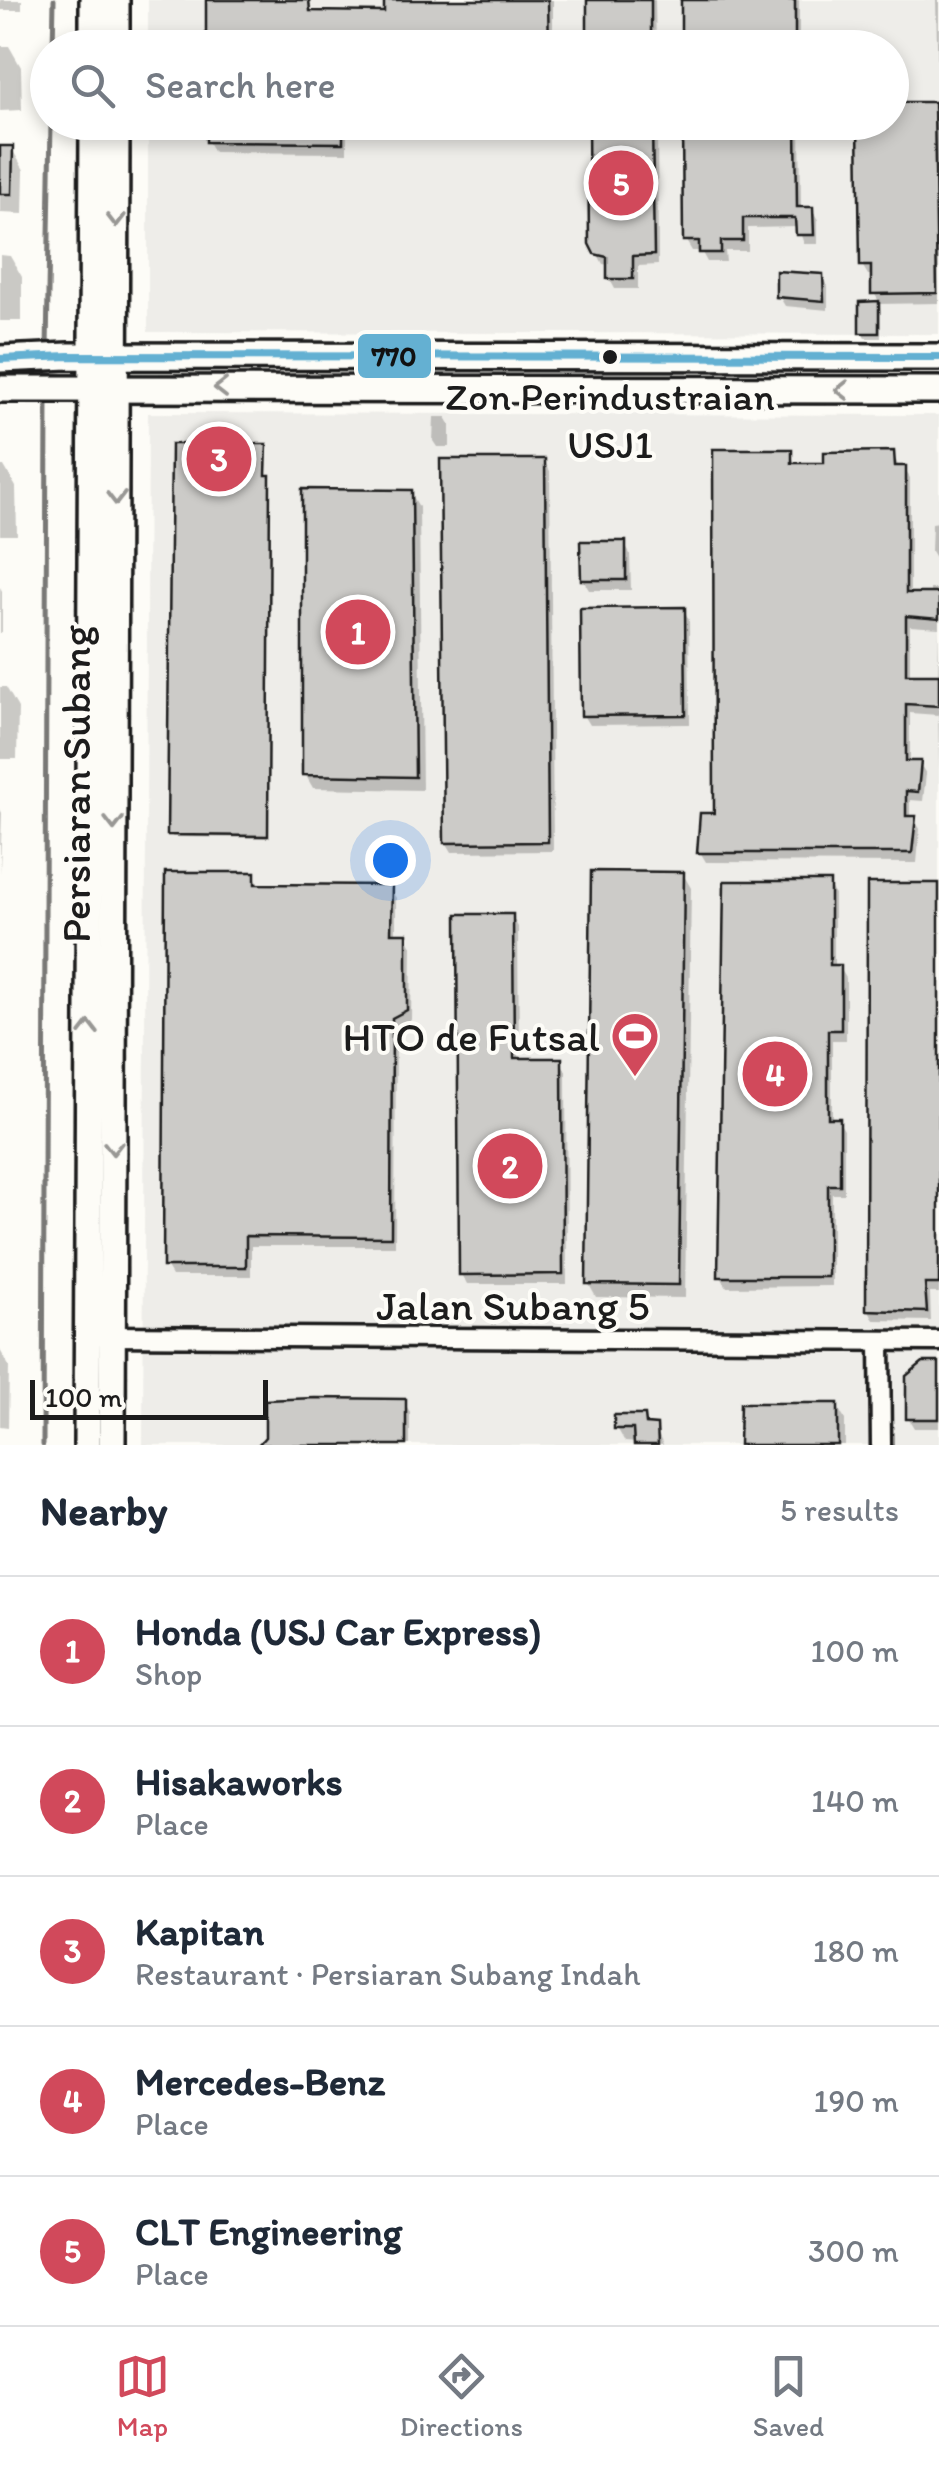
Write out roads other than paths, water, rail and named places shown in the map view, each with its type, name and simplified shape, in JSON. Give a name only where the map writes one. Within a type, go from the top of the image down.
[{"type":"main road","points":[[93,0],[93,30]]},
{"type":"main road","points":[[116,0],[116,30]]},
{"type":"main road","name":"Persiaran Subang","points":[[92,140],[100,1336],[112,1445]]},
{"type":"main road","name":"Persiaran Subang","points":[[92,356],[114,140]]},
{"type":"main road","points":[[0,359],[939,357]]},
{"type":"main road","points":[[0,388],[939,390]]},
{"type":"main road","name":"Persiaran Subang","points":[[87,1445],[100,1336]]},
{"type":"street","name":"Jalan Subang 5","points":[[100,1336],[939,1341]]},
{"type":"street","points":[[880,1341],[880,1445]]},
{"type":"waterway","points":[[53,30],[54,0]]},
{"type":"waterway","points":[[47,349],[51,140]]},
{"type":"waterway","points":[[43,1445],[47,395]]},
{"type":"place","name":"CLT Engineering","points":[[621,183]]},
{"type":"place","name":"Zon Perindustraian USJ1","points":[[610,357]]},
{"type":"place","name":"Kapitan","points":[[219,459]]},
{"type":"place","name":"Honda (USJ Car Express)","points":[[358,632]]},
{"type":"place","name":"Mercedes-Benz","points":[[775,1074]]},
{"type":"place","name":"HTO de Futsal","points":[[635,1078]]},
{"type":"place","name":"Hisakaworks","points":[[510,1166]]}]
